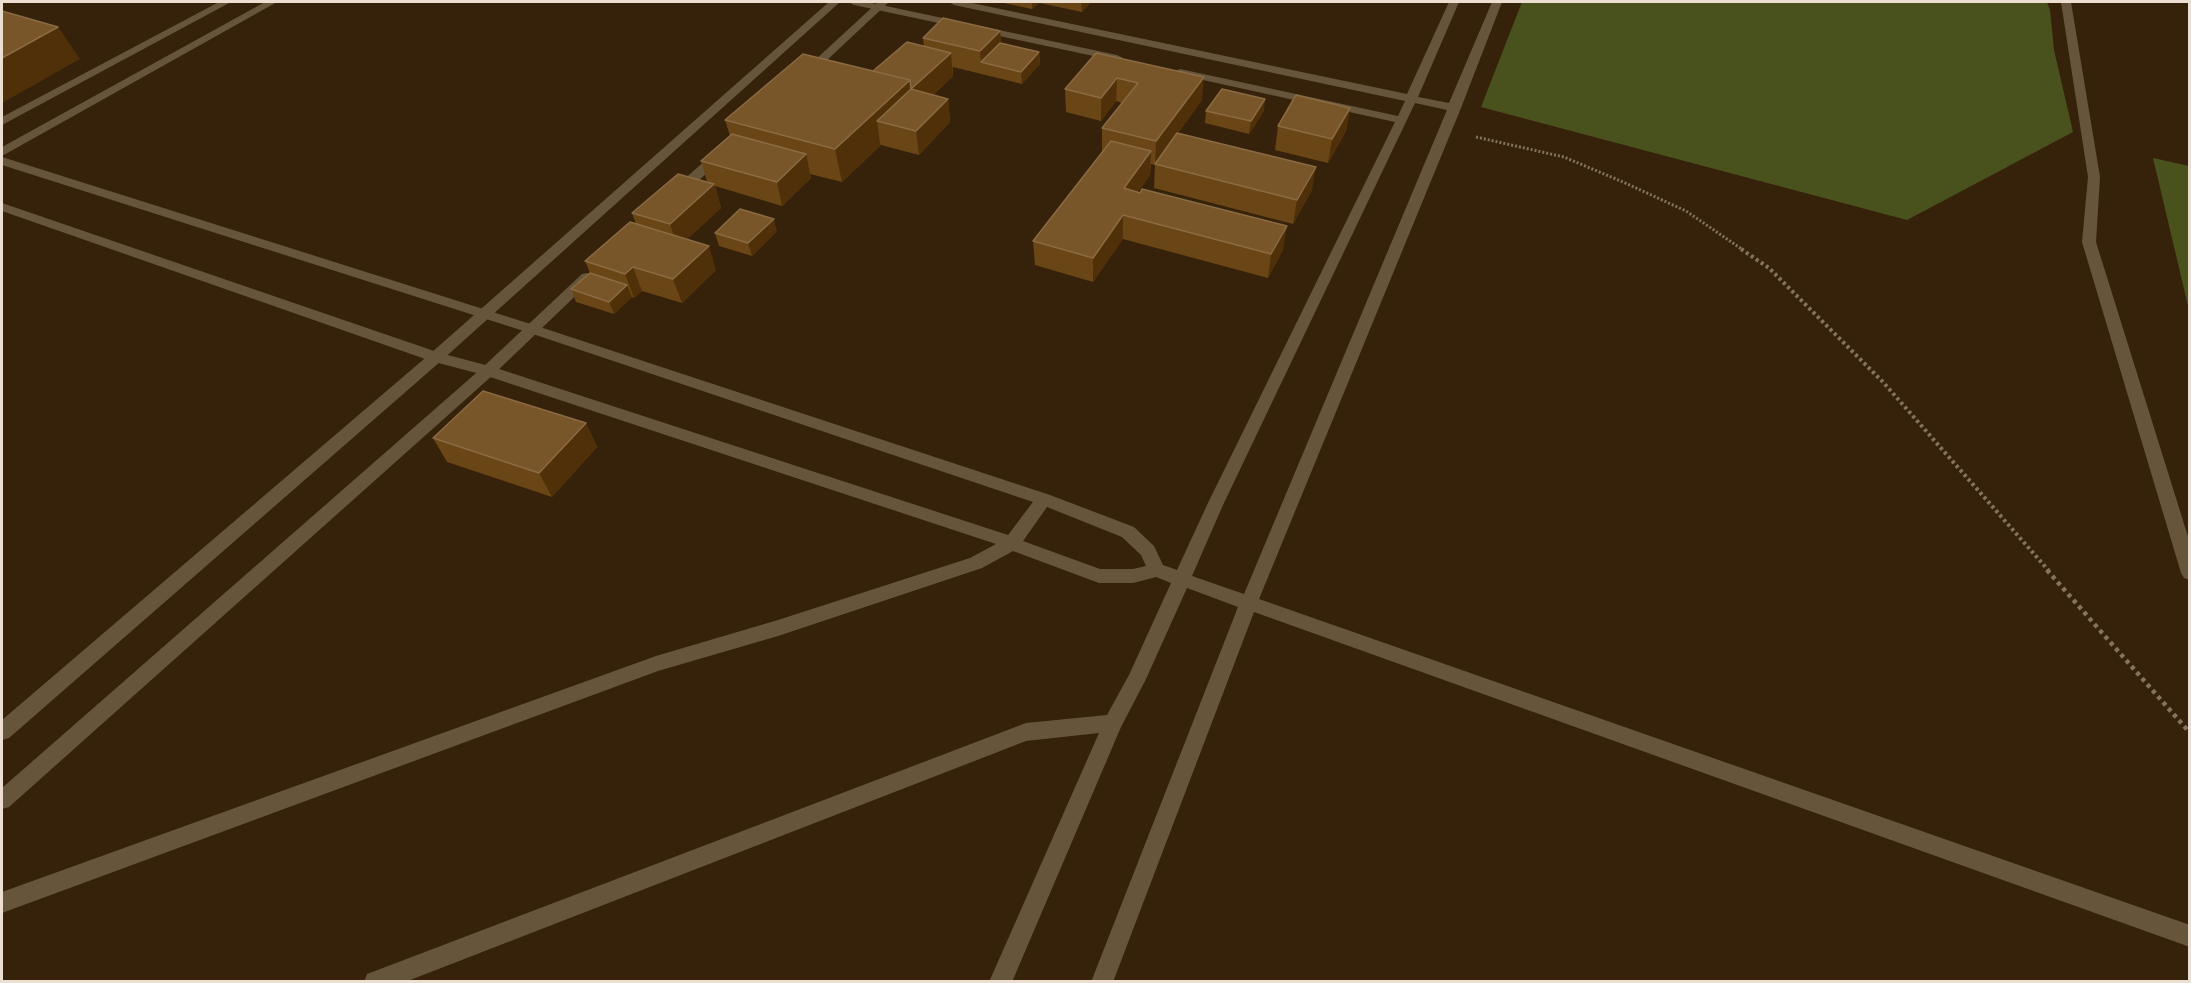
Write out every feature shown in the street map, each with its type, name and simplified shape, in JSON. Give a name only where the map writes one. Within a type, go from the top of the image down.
[{"type":"street","points":[[2,122],[226,2]]},
{"type":"street","points":[[2,152],[272,2]]},
{"type":"street","points":[[2,732],[436,357],[835,2]]},
{"type":"street","points":[[854,2],[882,4],[1134,62]]},
{"type":"street","points":[[954,2],[1455,108]]},
{"type":"street","points":[[1000,981],[1113,723],[1137,680],[1180,579],[1402,120],[1455,2]]},
{"type":"street","points":[[1102,981],[1249,602],[1497,2]]},
{"type":"street","points":[[2066,2],[2094,177],[2089,242],[2190,573]]},
{"type":"street","points":[[792,87],[882,4]]},
{"type":"street","points":[[1169,70],[1402,120]]},
{"type":"street","points":[[670,200],[731,144]]},
{"type":"street","points":[[2,161],[532,329],[1044,499],[1128,532],[1148,551],[1156,570]]},
{"type":"street","points":[[2,207],[436,357],[488,371],[1011,544],[1099,576],[1133,576],[1156,570],[2190,936]]},
{"type":"street","points":[[2,800],[488,371],[601,264]]},
{"type":"street","points":[[2,903],[656,664],[778,628],[975,563],[1011,544],[1044,499]]},
{"type":"street","points":[[375,981],[1026,732],[1113,723]]},
{"type":"path","points":[[1446,130],[1563,157],[1623,182],[1686,211],[1769,267],[1883,382],[2190,733]]},
{"type":"green space","points":[[1522,2],[2047,2],[2050,10],[2054,50],[2073,132],[1907,220],[1481,107]]},
{"type":"green space","points":[[2153,158],[2189,166],[2189,310]]},
{"type":"building","points":[[2,11],[58,27],[2,58]]},
{"type":"building","points":[[943,18],[1000,31],[980,51],[923,38]]},
{"type":"building","points":[[907,42],[951,53],[911,89],[910,80],[873,71]]},
{"type":"building","points":[[1000,43],[1039,52],[1021,72],[981,62]]},
{"type":"building","points":[[1096,53],[1204,77],[1156,141],[1102,128],[1138,83],[1117,78],[1101,98],[1065,89]]},
{"type":"building","points":[[803,54],[910,80],[835,149],[725,120]]},
{"type":"building","points":[[911,89],[948,99],[916,131],[877,121]]},
{"type":"building","points":[[1222,89],[1265,99],[1251,121],[1206,111]]},
{"type":"building","points":[[1296,95],[1350,108],[1332,139],[1278,126]]},
{"type":"building","points":[[1177,133],[1316,167],[1297,200],[1155,164]]},
{"type":"building","points":[[732,134],[806,154],[777,182],[701,161]]},
{"type":"building","points":[[1111,141],[1151,151],[1124,188],[1140,193],[1142,189],[1287,226],[1271,254],[1123,215],[1093,258],[1033,241]]},
{"type":"building","points":[[678,174],[714,184],[670,224],[632,213]]},
{"type":"building","points":[[740,209],[774,219],[748,243],[715,233]]},
{"type":"building","points":[[630,222],[709,246],[673,279],[633,267],[625,274],[585,261]]},
{"type":"building","points":[[590,273],[627,285],[609,302],[571,289]]},
{"type":"building","points":[[483,391],[586,423],[539,473],[433,438]]}]
